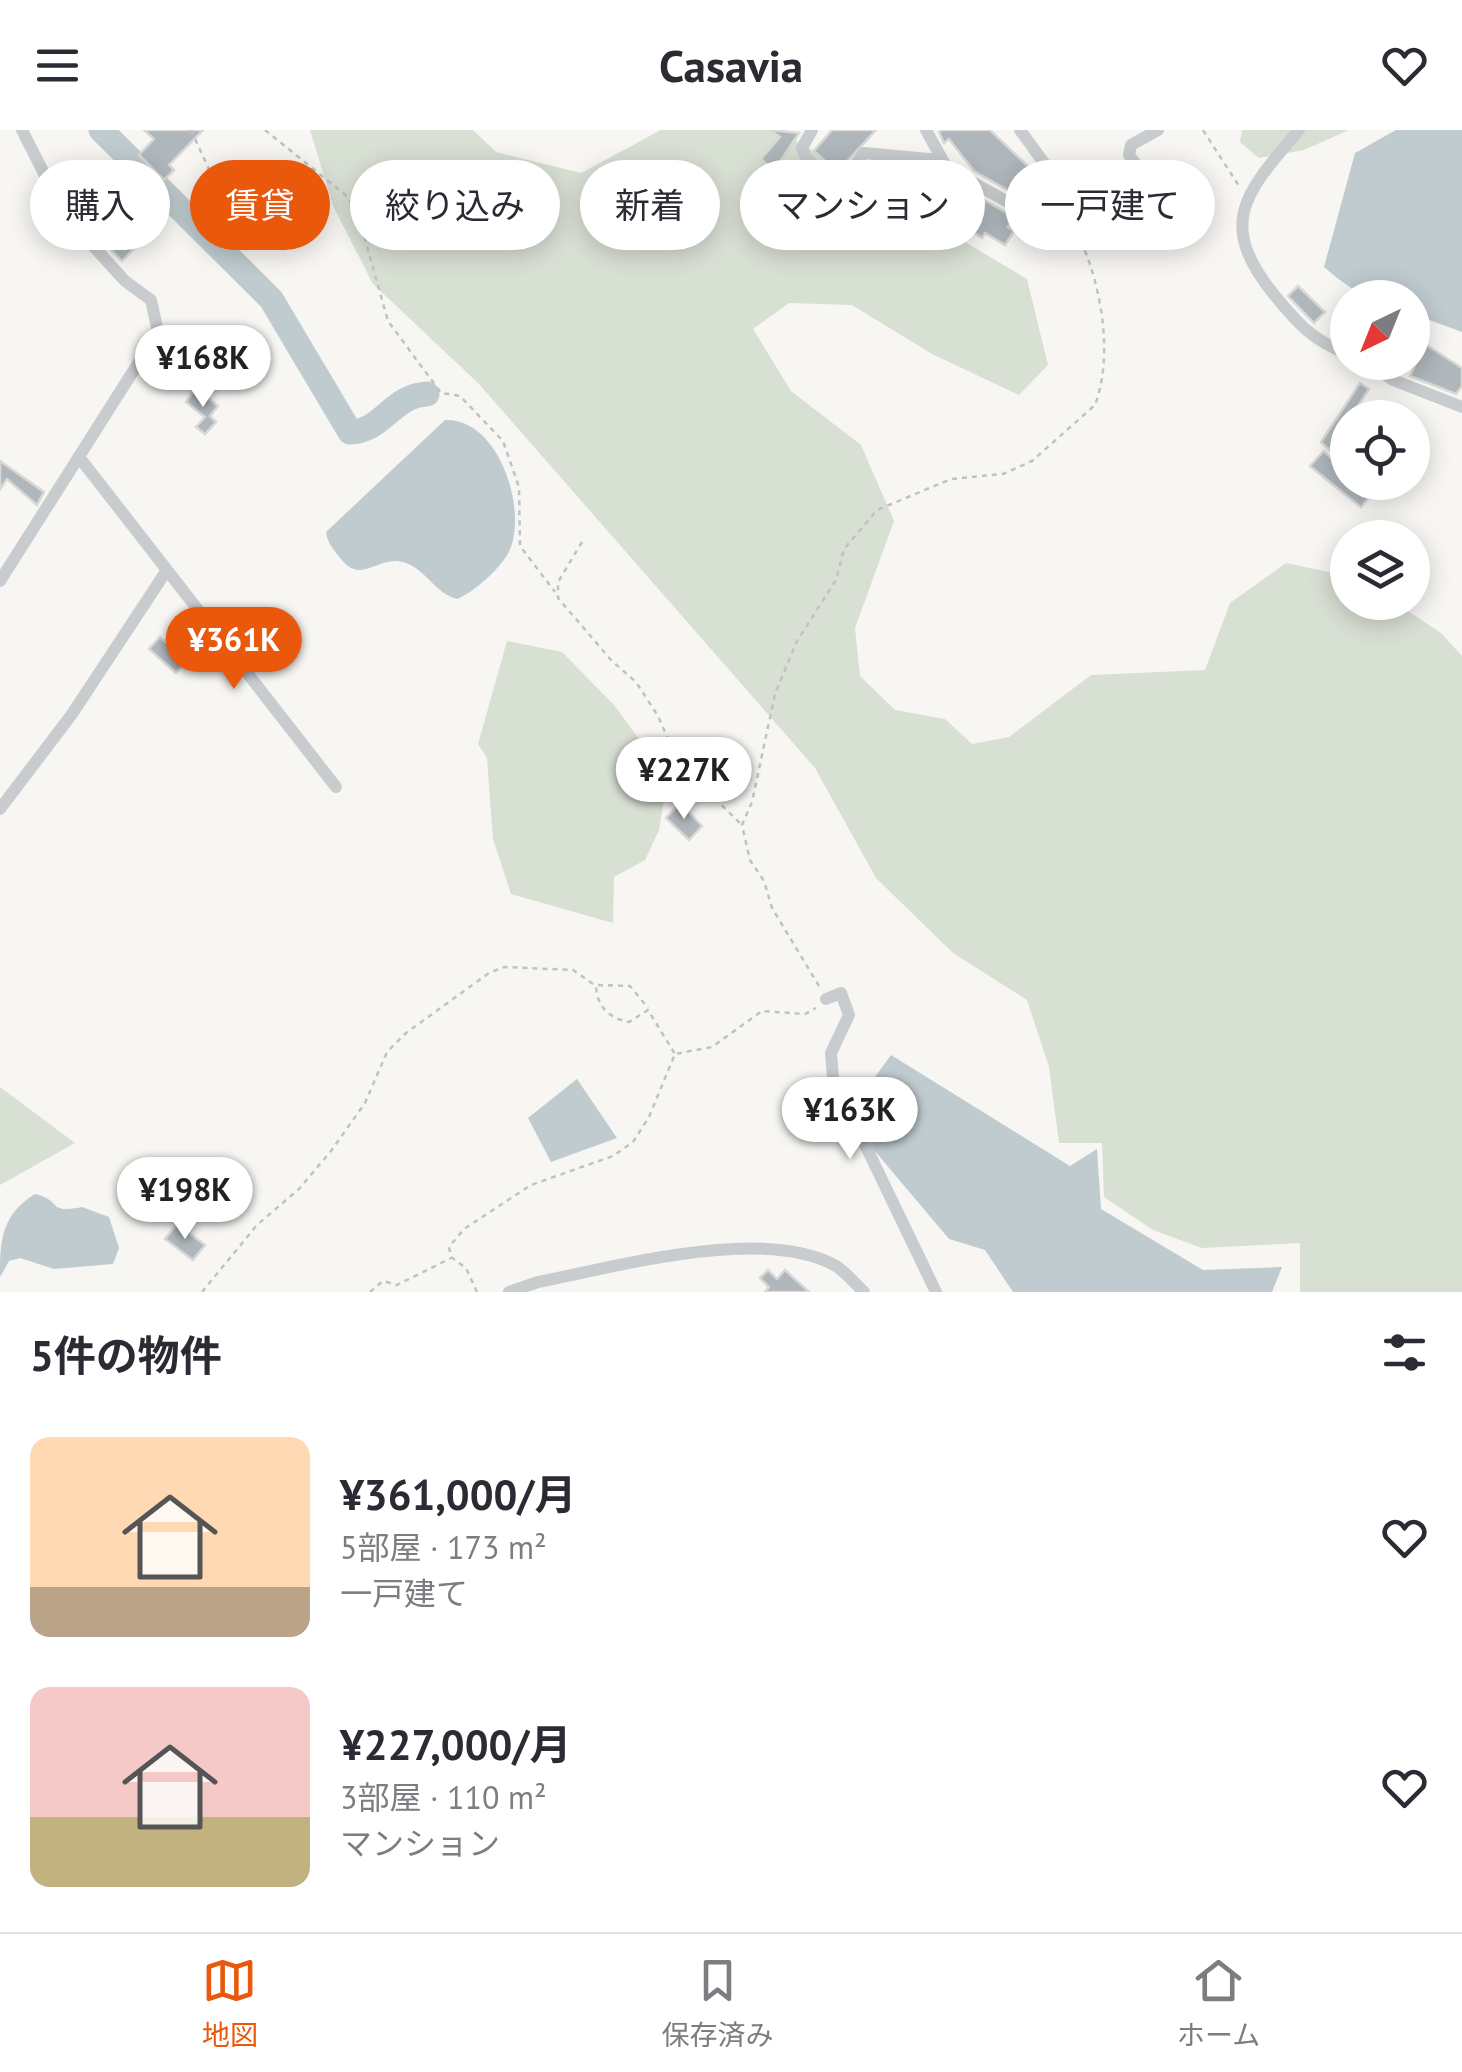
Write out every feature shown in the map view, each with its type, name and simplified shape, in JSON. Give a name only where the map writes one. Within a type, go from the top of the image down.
[{"type":"street","points":[[0,581],[158,332],[157,314],[150,300],[126,281],[65,215],[22,130]]},
{"type":"street","points":[[808,160],[802,148],[812,130]]},
{"type":"street","points":[[858,160],[864,152],[939,160],[926,130]]},
{"type":"street","points":[[1020,130],[1042,160]]},
{"type":"street","points":[[1133,160],[1129,154],[1132,145],[1158,130]]},
{"type":"street","points":[[1299,130],[1263,173],[1240,219],[1250,264],[1299,326],[1317,343],[1330,348]]},
{"type":"street","points":[[1393,380],[1462,407]]},
{"type":"street","points":[[78,457],[336,787]]},
{"type":"street","points":[[0,809],[72,714],[165,572]]},
{"type":"street","points":[[826,999],[841,993],[849,1015],[830,1053],[834,1078],[936,1292]]},
{"type":"street","points":[[508,1292],[557,1278],[733,1247],[819,1259],[838,1266],[864,1292]]},
{"type":"path","points":[[191,130],[205,160]]},
{"type":"path","points":[[265,130],[348,197],[361,225],[388,321],[442,394],[460,396],[502,441],[519,487],[520,546],[610,660],[636,682],[658,716],[680,764],[742,825]]},
{"type":"path","points":[[1202,130],[1249,199]]},
{"type":"path","points":[[674,1054],[712,1047],[762,1011],[804,1014],[826,999],[772,908],[764,882],[750,860],[742,825],[781,674],[836,580],[844,549],[890,502],[951,479],[1003,474],[1032,461],[1095,406],[1102,354],[1100,297],[1084,250]]},
{"type":"path","points":[[556,592],[582,542]]},
{"type":"path","points":[[202,1292],[264,1216],[299,1189],[331,1151],[365,1103],[387,1052],[406,1033],[489,973],[504,967],[572,970],[596,986],[630,986],[644,998],[674,1054],[649,1118],[633,1142],[613,1156],[531,1185],[464,1229],[449,1246],[453,1258],[466,1268],[477,1292]]},
{"type":"path","points":[[596,986],[602,1008],[612,1016],[629,1022],[648,1010]]},
{"type":"path","points":[[370,1292],[383,1281],[398,1285],[453,1258]]},
{"type":"shaded area","points":[[310,130],[473,130],[496,152],[528,160],[350,160],[350,239],[330,196],[330,160],[319,160]]},
{"type":"shaded area","points":[[661,130],[778,130],[828,160],[740,160],[740,250],[979,250],[1027,279],[1048,365],[1019,395],[932,354],[852,305],[789,303],[753,329],[791,391],[861,445],[894,521],[855,628],[860,676],[895,710],[945,719],[972,744],[1009,737],[1091,675],[1205,670],[1230,603],[1286,563],[1330,572],[1330,620],[1422,620],[1441,633],[1462,656],[1462,1292],[1300,1292],[1300,1243],[1202,1248],[1153,1230],[1104,1197],[1102,1143],[1059,1143],[1049,1067],[1027,1000],[953,953],[876,878],[815,768],[479,384],[373,284],[356,250],[560,250],[560,168],[580,173],[580,250],[720,250],[720,160],[605,160]]},
{"type":"shaded area","points":[[1242,130],[1349,130],[1304,150],[1259,158],[1240,142]]},
{"type":"shaded area","points":[[1396,130],[1462,130],[1462,332],[1430,320],[1430,280],[1341,280],[1324,267],[1355,153]]},
{"type":"shaded area","points":[[445,420],[464,423],[493,448],[504,467],[514,509],[515,529],[503,562],[457,599],[406,563],[387,562],[356,570],[349,567],[331,546],[326,532]]},
{"type":"shaded area","points":[[507,641],[562,652],[614,705],[642,743],[665,794],[659,830],[645,860],[614,877],[613,923],[511,894],[493,839],[487,758],[478,744]]},
{"type":"shaded area","points":[[891,1055],[1070,1166],[1097,1149],[1101,1209],[1203,1270],[1282,1267],[1272,1292],[1013,1292],[985,1250],[949,1239],[874,1150],[864,1123],[864,1092]]},
{"type":"shaded area","points":[[577,1079],[617,1138],[551,1162],[528,1118]]},
{"type":"shaded area","points":[[0,1087],[75,1143],[0,1185]]},
{"type":"shaded area","points":[[35,1194],[59,1208],[82,1207],[109,1217],[119,1248],[113,1264],[54,1269],[20,1258],[9,1261],[0,1277],[9,1220]]},
{"type":"building","points":[[144,130],[203,130],[170,164],[170,160],[144,160],[139,155],[154,139]]},
{"type":"building","points":[[770,130],[799,133],[781,160],[762,160],[761,159],[780,137]]},
{"type":"building","points":[[832,130],[876,130],[848,160],[824,160],[814,151]]},
{"type":"building","points":[[990,130],[1021,160],[1005,160],[1005,189],[985,177],[985,160],[965,160],[949,139],[944,143],[939,132]]},
{"type":"building","points":[[985,201],[1005,212],[1005,245],[985,233]]},
{"type":"building","points":[[113,250],[133,250],[122,261]]},
{"type":"building","points":[[1298,286],[1325,312],[1314,323],[1288,296]]},
{"type":"building","points":[[1430,347],[1462,368],[1462,386],[1456,394],[1420,380],[1430,380]]},
{"type":"building","points":[[1360,383],[1369,389],[1362,400],[1349,400]]},
{"type":"building","points":[[196,388],[218,406],[210,416],[216,422],[205,434],[196,427],[205,417],[186,402]]},
{"type":"building","points":[[1330,428],[1329,450],[1321,442]]},
{"type":"building","points":[[1324,451],[1330,457],[1330,482],[1310,466]]},
{"type":"building","points":[[0,461],[44,492],[37,505],[7,479],[0,489]]},
{"type":"building","points":[[160,637],[187,661],[176,673],[149,649]]},
{"type":"building","points":[[680,803],[702,826],[689,840],[666,818]]},
{"type":"building","points":[[177,1224],[205,1245],[193,1260],[165,1239]]},
{"type":"building","points":[[768,1270],[777,1279],[785,1270],[809,1292],[765,1292],[769,1287],[760,1278]]},
{"type":"waterway","points":[[101,130],[271,299],[350,432],[371,426],[405,400],[427,394]]}]
